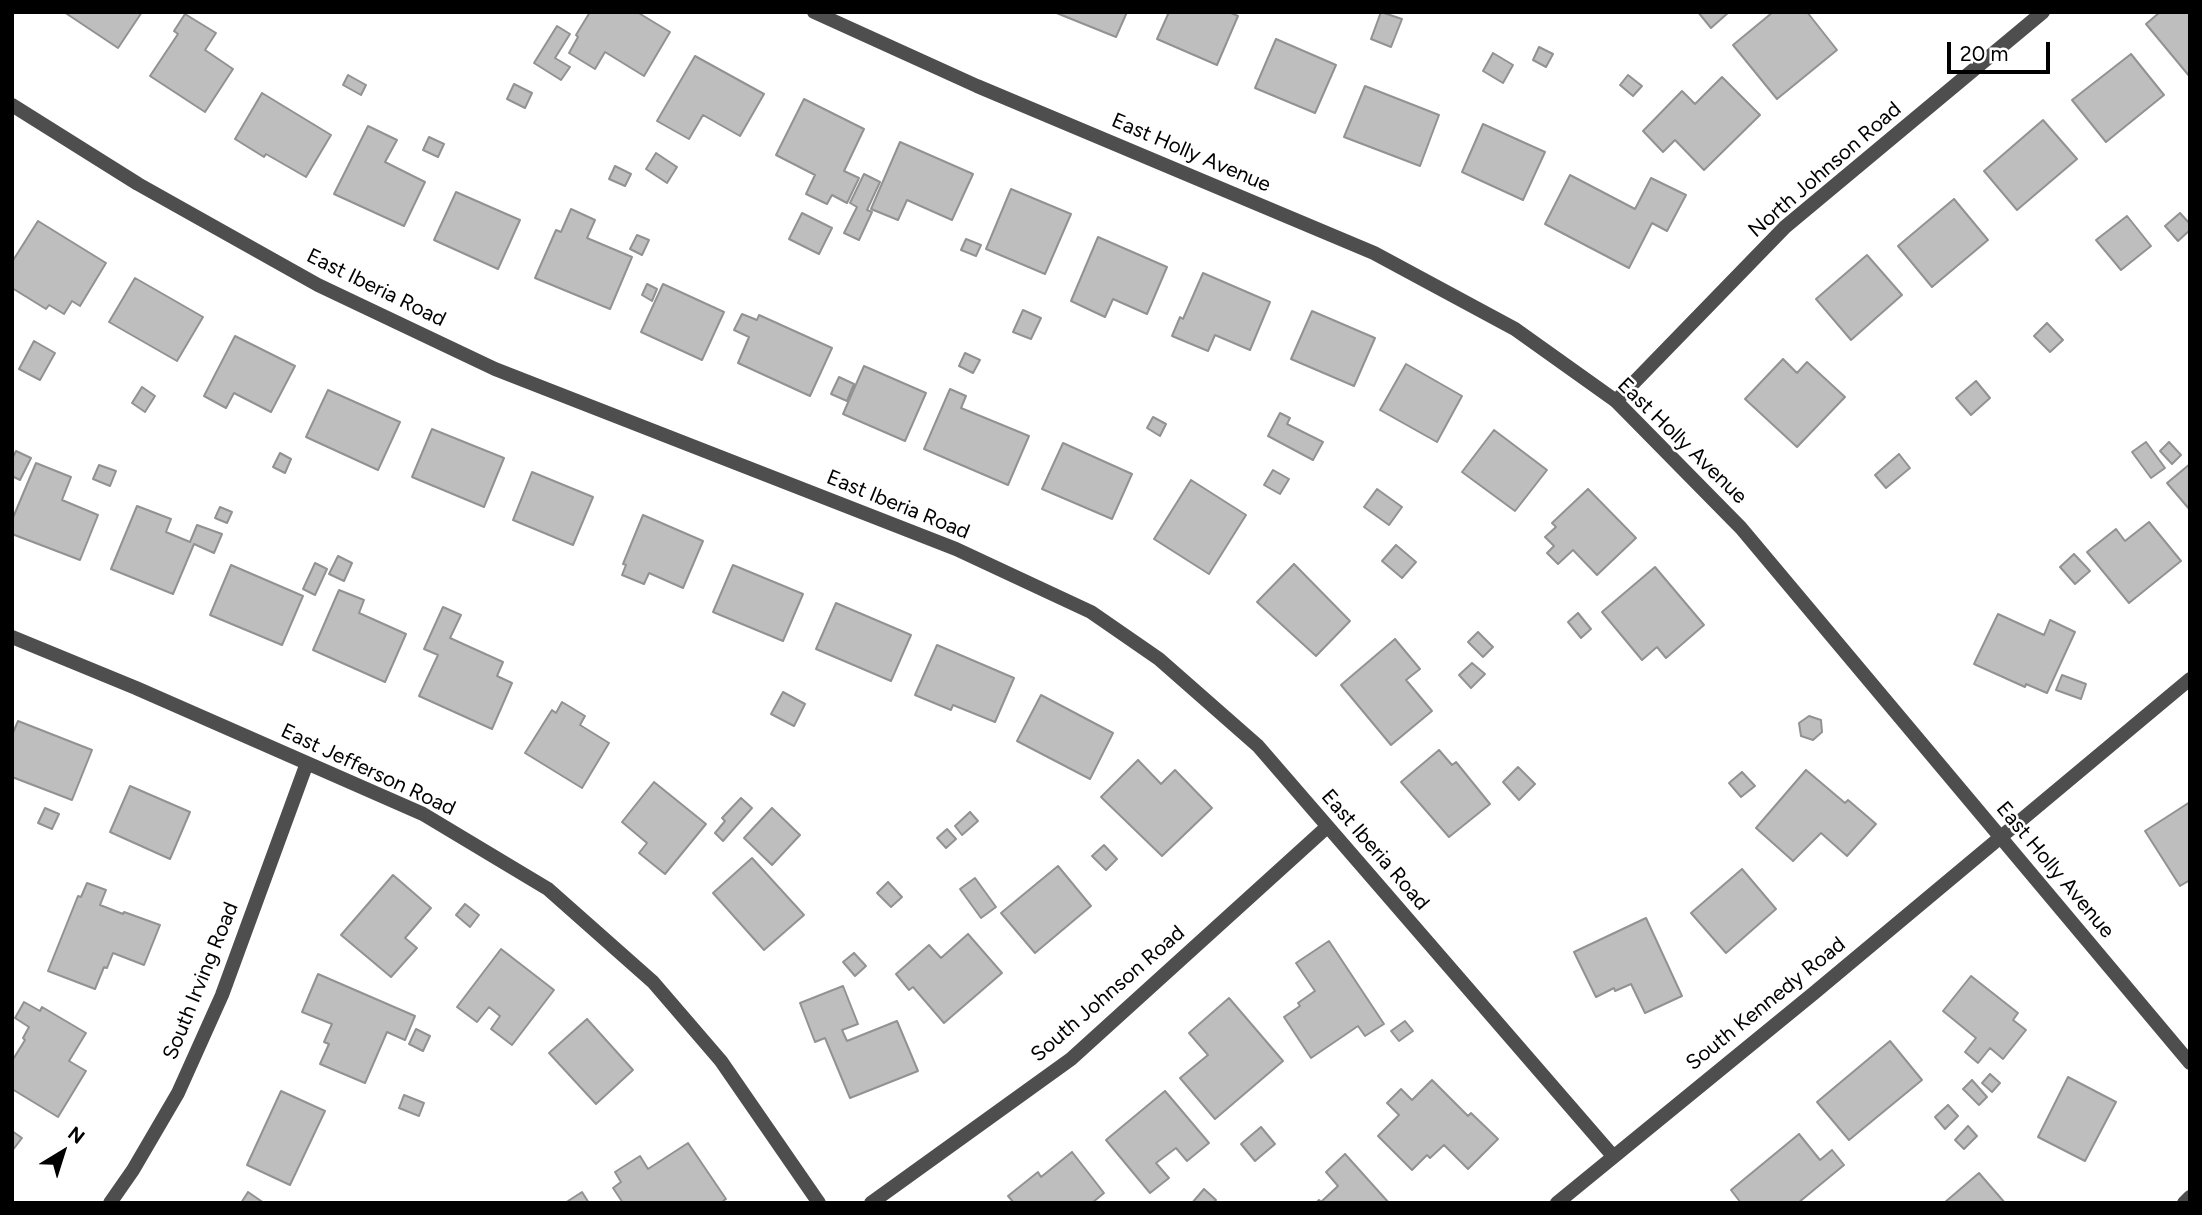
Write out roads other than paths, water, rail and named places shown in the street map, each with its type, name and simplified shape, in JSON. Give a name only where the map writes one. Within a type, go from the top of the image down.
[{"type":"street","name":"East Holly Avenue","points":[[814,12],[977,86],[1374,253],[1515,329],[1616,401],[1741,528],[2190,1063]]},
{"type":"street","name":"North Johnson Road","points":[[1616,401],[1785,227],[2043,12]]},
{"type":"street","name":"East Iberia Road","points":[[12,105],[138,184],[318,285],[495,369],[956,550],[1091,612],[1159,659],[1258,746],[1613,1156]]},
{"type":"street","name":"East Jefferson Road","points":[[12,637],[423,814],[548,889],[653,982],[712,1051],[819,1203]]},
{"type":"street","name":"South Kennedy Road","points":[[1557,1203],[1814,993],[2190,678]]},
{"type":"street","name":"South Irving Road","points":[[110,1203],[133,1170],[178,1093],[222,995],[307,763]]},
{"type":"street","name":"South Johnson Road","points":[[871,1203],[1071,1059],[1327,827]]},
{"type":"street","points":[[2183,1203],[2190,1197]]}]
